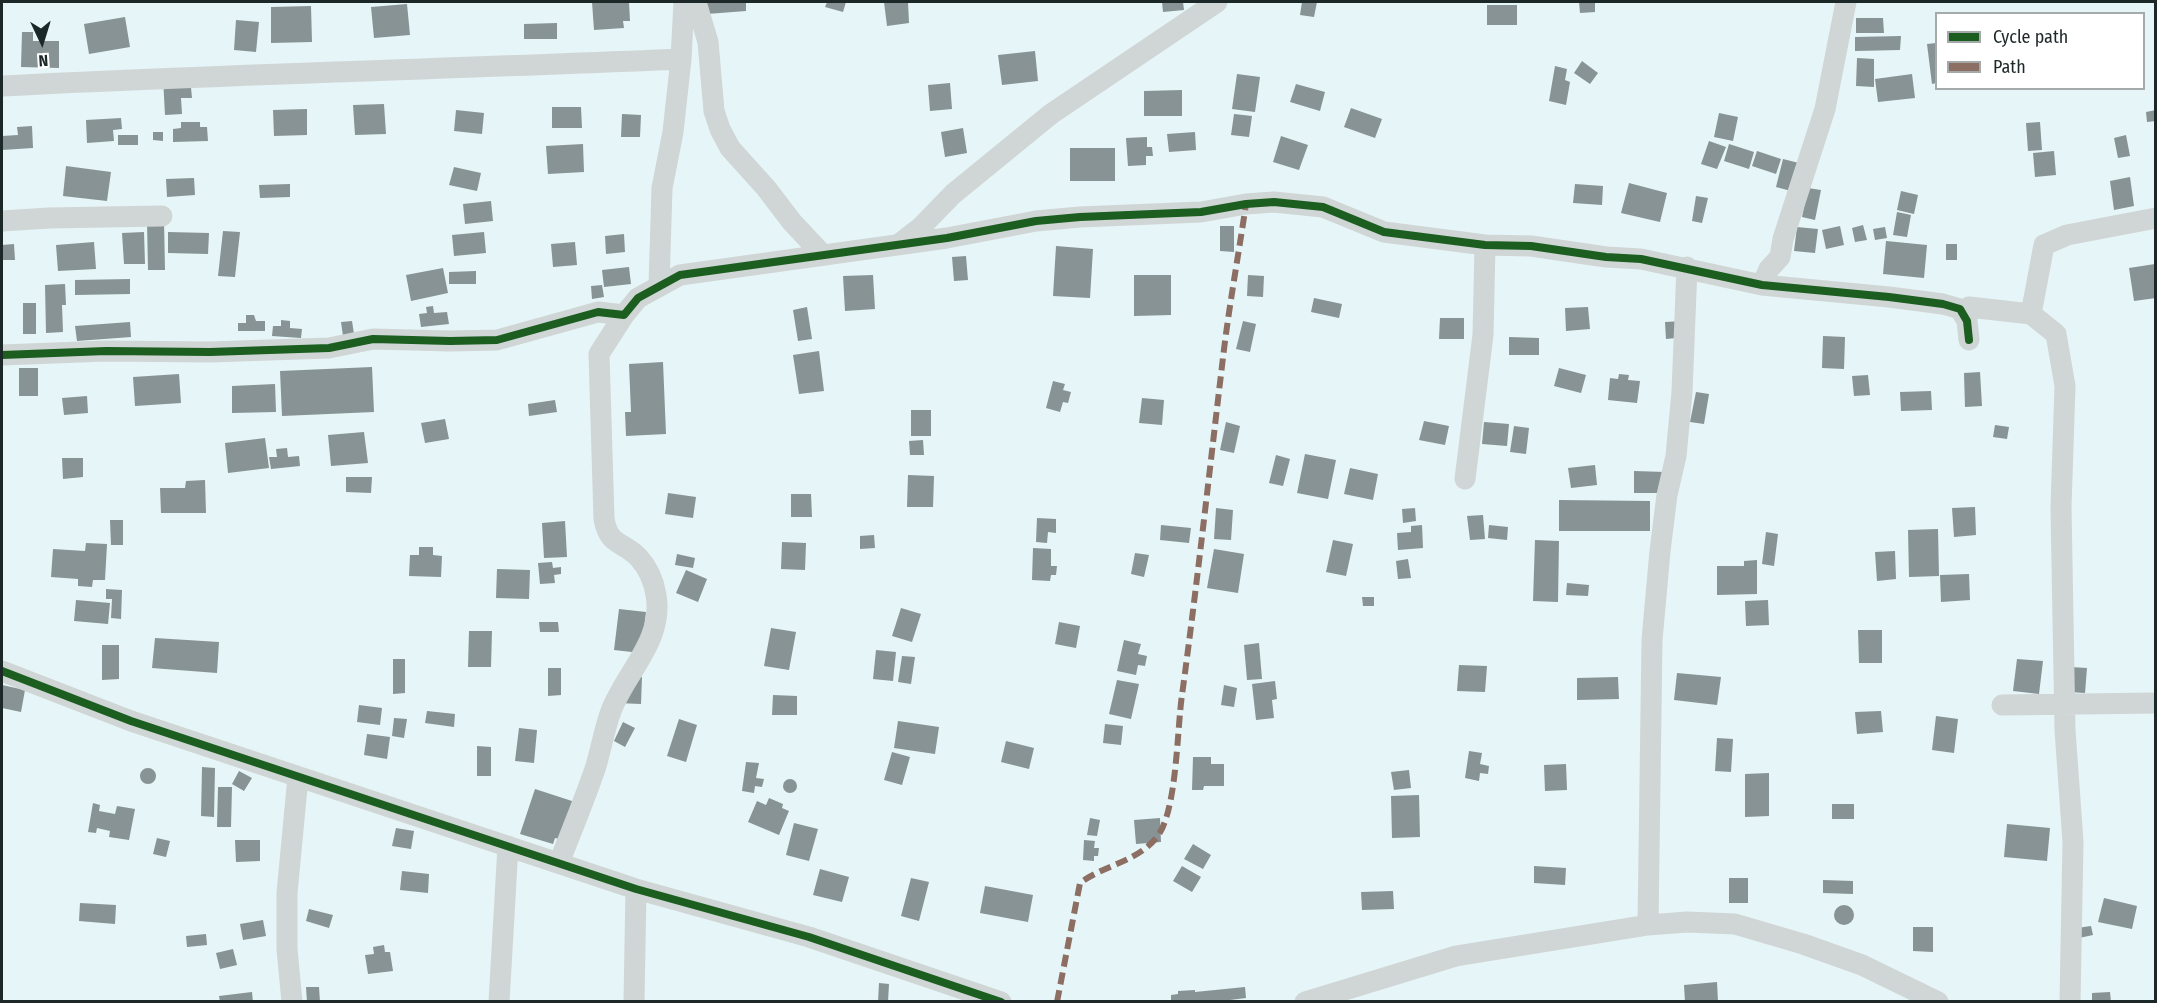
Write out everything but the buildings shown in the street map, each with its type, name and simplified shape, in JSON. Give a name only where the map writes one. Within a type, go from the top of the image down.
[{"type":"street","points":[[659,286],[662,188],[673,132],[681,59],[684,2]]},
{"type":"street","points":[[696,2],[708,42],[714,111],[720,129],[730,148],[822,255]]},
{"type":"street","points":[[899,244],[953,194],[1051,114],[1217,2]]},
{"type":"street","points":[[1762,285],[1769,269],[1780,257],[1783,239],[1825,109],[1846,2]]},
{"type":"street","points":[[2,86],[200,76],[447,70],[681,59]]},
{"type":"street","points":[[559,863],[595,768],[612,707],[652,638],[658,615],[656,594],[650,573],[639,557],[611,539],[606,531],[599,354],[638,298],[680,275],[899,244],[1036,221],[1080,217],[1180,214],[1274,202],[1323,207],[1384,232],[1485,245],[1531,246],[1606,257],[1641,259],[1687,267],[1710,275],[1762,285],[1943,304],[1960,309],[1967,321],[1969,340]]},
{"type":"street","points":[[2,220],[162,216]]},
{"type":"street","points":[[2031,314],[2044,245],[2067,234],[2156,218]]},
{"type":"street","points":[[1465,479],[1483,336],[1485,245]]},
{"type":"street","points":[[1648,926],[1652,640],[1667,495],[1676,456],[1682,392],[1687,267]]},
{"type":"street","points":[[1969,307],[2031,314],[2056,334],[2065,386],[2061,507],[2065,730],[2073,842],[2070,1002]]},
{"type":"street","points":[[2,355],[329,348],[373,339],[497,340],[598,312],[624,315]]},
{"type":"street","points":[[2,670],[130,721],[298,777],[636,889],[810,937],[1001,1002]]},
{"type":"street","points":[[2002,705],[2156,703]]},
{"type":"street","points":[[292,1002],[287,949],[286,893],[298,777]]},
{"type":"street","points":[[500,1002],[508,846]]},
{"type":"street","points":[[634,1002],[636,889]]},
{"type":"street","points":[[1305,1002],[1456,956],[1687,922],[1735,924],[1803,944],[1862,965],[1938,1002]]},
{"type":"marked path","points":[[1057,1002],[1080,883],[1130,858],[1149,845],[1164,825],[1169,809],[1224,346],[1246,204]]},
{"type":"cycle path","points":[[2,355],[329,348],[373,339],[497,340],[598,312],[624,315],[638,298],[680,275],[947,238],[1036,221],[1201,212],[1246,204],[1274,202],[1323,207],[1384,232],[1485,245],[1531,246],[1606,257],[1641,259],[1762,285],[1943,304],[1960,309],[1967,321],[1969,340]]},
{"type":"cycle path","points":[[2,671],[131,721],[636,889],[809,937],[1001,1002]]}]
